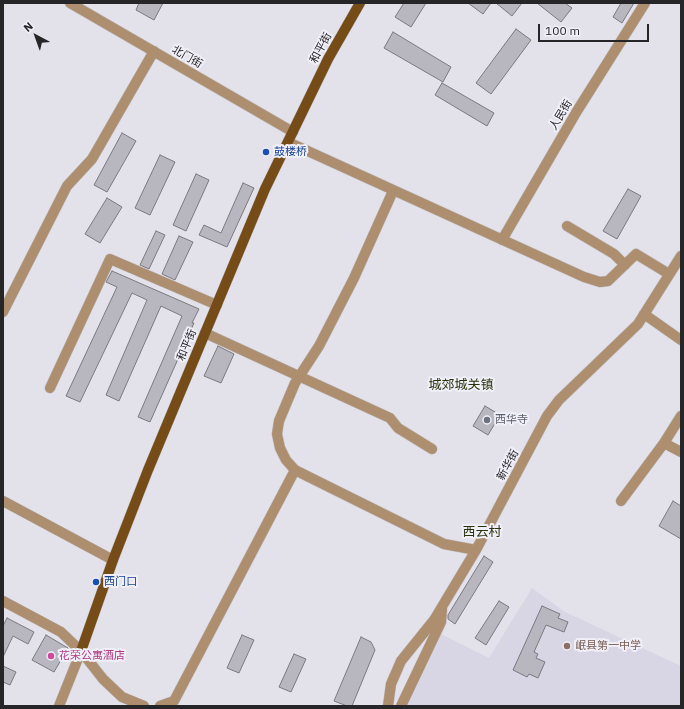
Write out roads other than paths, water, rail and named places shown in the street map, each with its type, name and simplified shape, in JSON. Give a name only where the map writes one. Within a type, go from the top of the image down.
[{"type":"main road","name":"和平街","points":[[81,651],[113,560],[148,470],[265,189],[328,59],[357,4]]},
{"type":"street","name":"北门街","points":[[70,3],[293,132]]},
{"type":"street","name":"人民街","points":[[502,240],[577,111],[645,3]]},
{"type":"street","points":[[3,312],[67,186],[92,160],[154,51]]},
{"type":"street","points":[[288,142],[584,277],[600,282],[608,281],[636,254],[669,274]]},
{"type":"street","points":[[393,191],[354,278],[319,346],[295,383],[279,421],[277,434],[280,448],[286,460],[295,470],[444,544],[476,550]]},
{"type":"street","points":[[567,226],[614,254],[625,265]]},
{"type":"street","name":"新华街","points":[[388,706],[391,684],[401,661],[434,620],[476,550],[547,416],[559,400],[638,324],[681,256]]},
{"type":"street","points":[[50,388],[110,259],[217,305]]},
{"type":"street","points":[[644,314],[681,340]]},
{"type":"street","points":[[206,333],[390,418],[398,428],[432,449]]},
{"type":"street","points":[[621,501],[664,443],[681,416]]},
{"type":"street","points":[[664,443],[681,452]]},
{"type":"street","points":[[160,706],[174,701],[295,470]]},
{"type":"street","points":[[3,501],[113,560]]},
{"type":"street","points":[[3,601],[61,632],[81,651],[103,679],[122,697],[144,706]]},
{"type":"street","points":[[401,706],[441,622],[442,607]]},
{"type":"street","name":"和平街","points":[[59,706],[81,651]]},
{"type":"place","name":"鼓楼桥","points":[[266,152]]},
{"type":"place","name":"西华寺","points":[[487,420]]},
{"type":"place","name":"西门口","points":[[96,582]]},
{"type":"place","name":"岷县第一中学","points":[[567,646]]},
{"type":"place","name":"花荣公寓酒店","points":[[51,656]]},
{"type":"district","name":"城郊城关镇","points":[[461,385]]},
{"type":"district","name":"西云村","points":[[482,532]]}]
